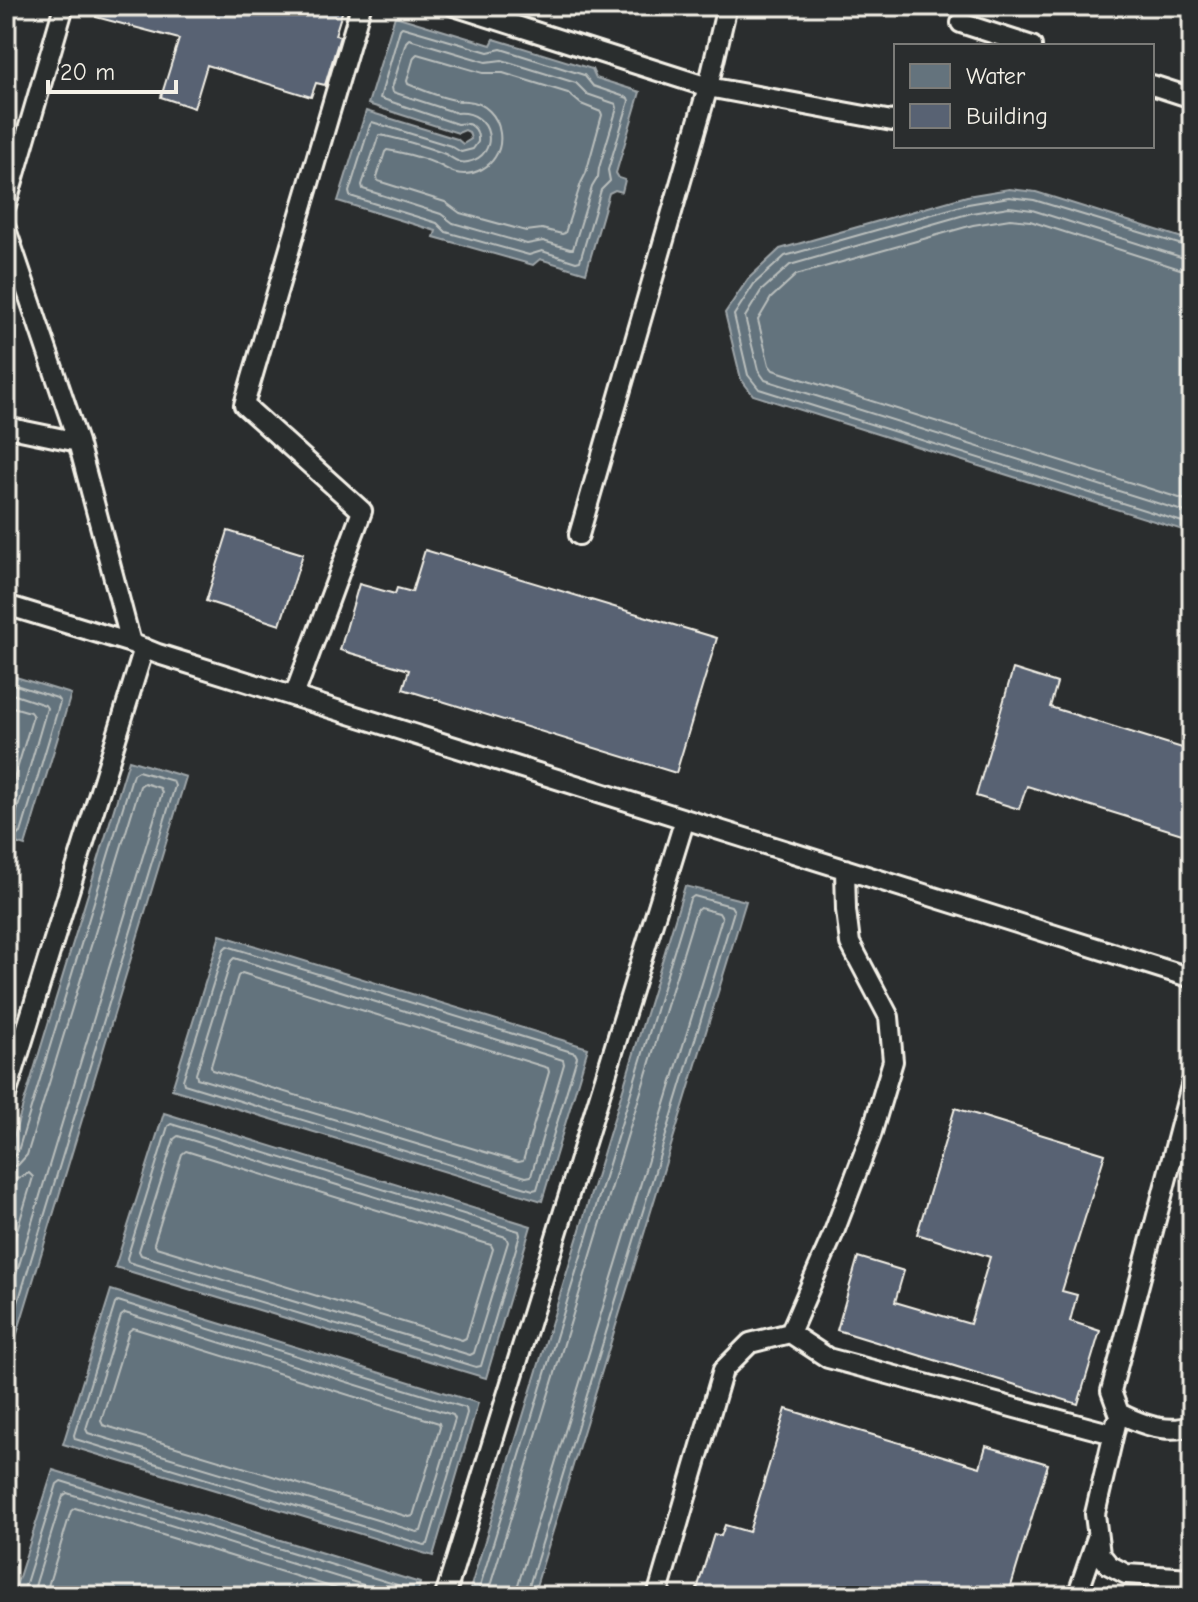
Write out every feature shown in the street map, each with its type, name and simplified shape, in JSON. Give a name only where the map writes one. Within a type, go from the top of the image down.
[{"type":"lane","points":[[6,205],[64,6]]},
{"type":"lane","points":[[294,696],[362,511],[244,405],[361,6]]},
{"type":"lane","points":[[454,6],[708,87],[894,120]]},
{"type":"lane","points":[[579,535],[708,87],[727,6]]},
{"type":"lane","points":[[961,23],[1026,44]]},
{"type":"lane","points":[[1154,86],[1192,98]]},
{"type":"lane","points":[[6,229],[78,442],[138,645],[6,1095]]},
{"type":"lane","points":[[6,427],[78,442]]},
{"type":"lane","points":[[6,605],[1192,978]]},
{"type":"lane","points":[[445,1596],[685,819]]},
{"type":"lane","points":[[790,1333],[834,1232],[871,1135],[893,1061],[889,1017],[850,943],[845,869]]},
{"type":"lane","points":[[1192,1082],[1111,1391],[1119,1413],[1095,1514],[1100,1554],[1109,1565],[1126,1574],[1192,1578]]},
{"type":"lane","points":[[657,1596],[723,1370],[750,1343],[790,1333],[828,1358],[1113,1434]]},
{"type":"lane","points":[[1119,1413],[1152,1427],[1184,1428],[1192,1425]]},
{"type":"lane","points":[[1077,1596],[1098,1536]]},
{"type":"water","points":[[395,16],[491,45],[494,39],[592,69],[596,78],[640,92],[616,173],[625,180],[622,192],[615,190],[609,193],[586,273],[540,259],[533,265],[434,237],[436,231],[338,201],[366,111],[457,139],[463,144],[471,139],[465,130],[458,133],[368,104]]},
{"type":"water","points":[[1009,189],[1036,192],[1192,241],[1192,533],[753,395],[741,379],[725,313],[748,279],[780,249],[967,196]]},
{"type":"water","points":[[6,674],[71,694],[25,846],[6,840]]},
{"type":"water","points":[[129,760],[186,777],[6,1370],[6,1161]]},
{"type":"water","points":[[685,886],[746,901],[533,1596],[468,1596]]},
{"type":"water","points":[[220,935],[588,1048],[542,1201],[172,1089]]},
{"type":"water","points":[[164,1113],[531,1226],[486,1378],[115,1267]]},
{"type":"water","points":[[111,1290],[478,1403],[433,1556],[63,1444]]},
{"type":"water","points":[[53,1470],[420,1583],[417,1596],[13,1596]]},
{"type":"building","points":[[97,6],[344,6],[335,35],[340,36],[325,85],[316,83],[311,97],[207,65],[194,108],[161,97],[179,39],[96,17]]},
{"type":"building","points":[[228,531],[303,554],[280,625],[206,601]]},
{"type":"building","points":[[425,550],[717,638],[676,773],[403,689],[409,670],[340,650],[359,584],[395,594],[397,588],[412,592]]},
{"type":"building","points":[[1013,669],[1057,683],[1050,707],[1192,751],[1192,803],[1182,834],[1027,786],[1019,809],[976,796]]},
{"type":"building","points":[[955,1108],[1105,1154],[1062,1291],[1077,1295],[1070,1321],[1100,1331],[1078,1404],[837,1330],[858,1257],[904,1271],[895,1302],[970,1324],[990,1257],[917,1234]]},
{"type":"building","points":[[786,1409],[980,1467],[986,1446],[1048,1464],[1008,1596],[695,1596],[714,1534],[721,1536],[725,1525],[749,1532]]}]
